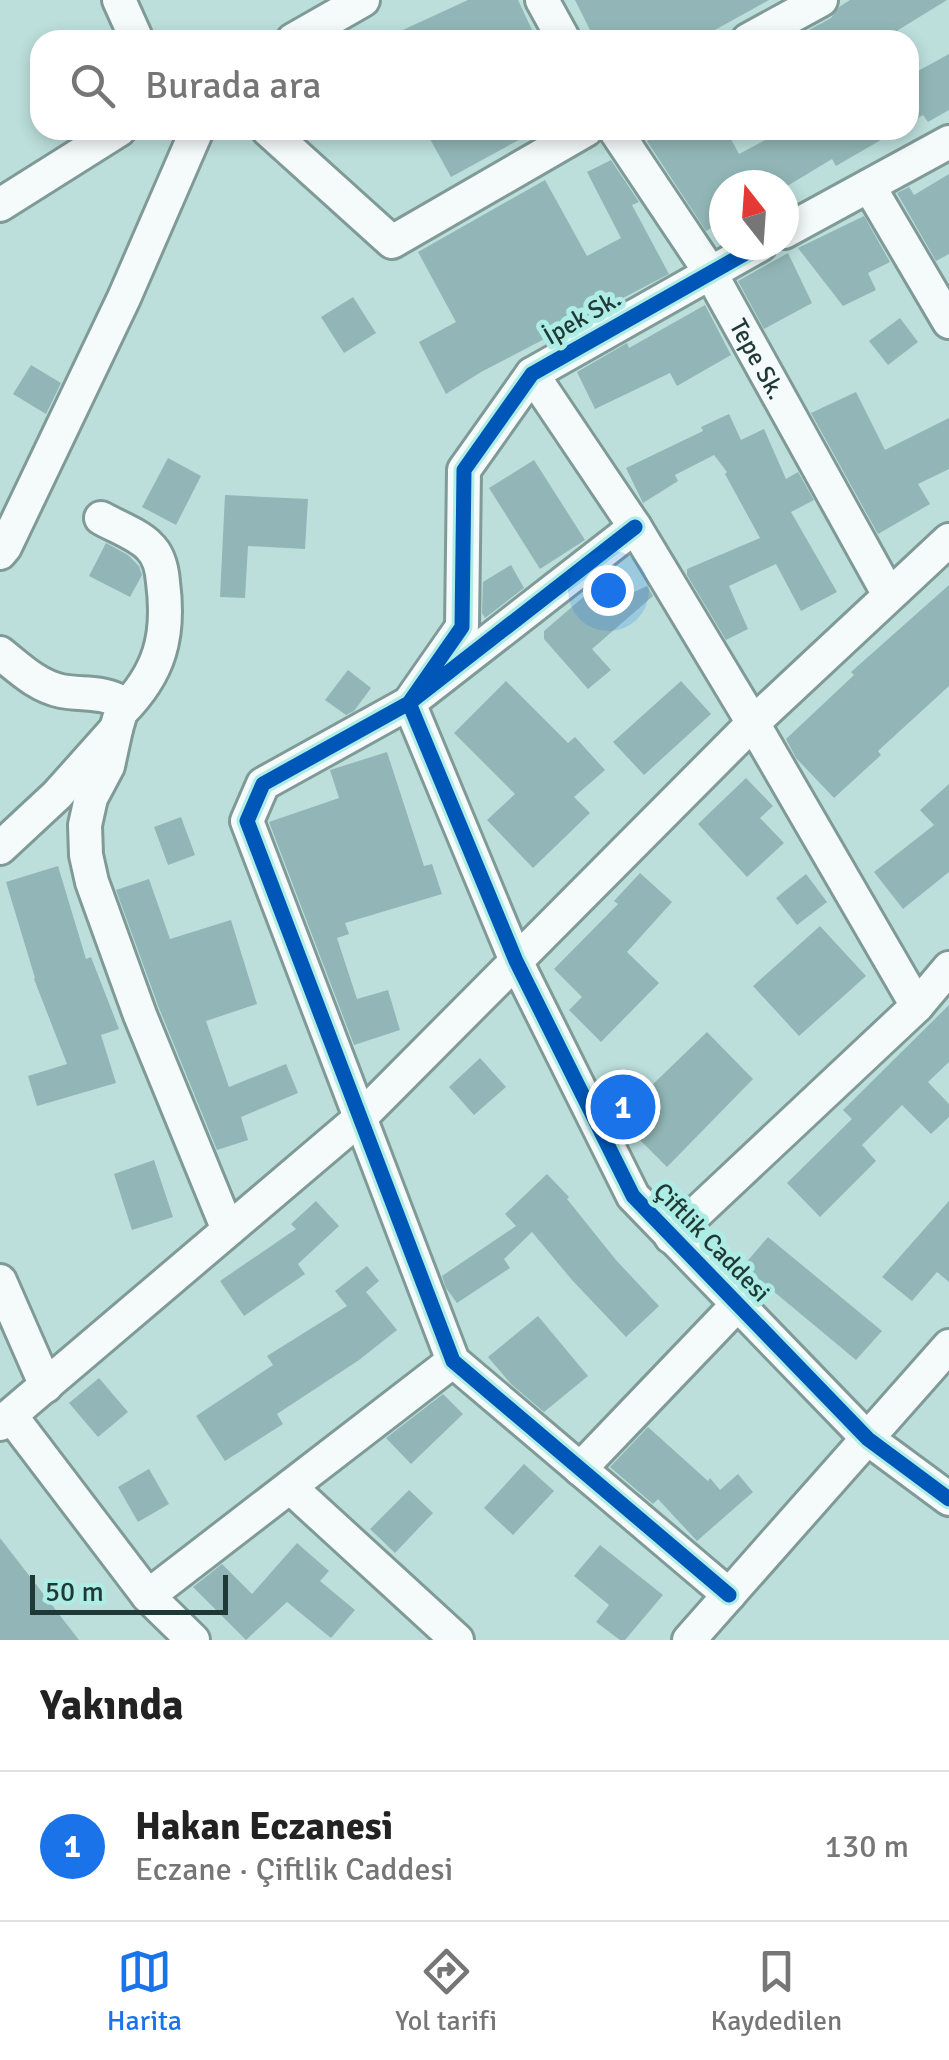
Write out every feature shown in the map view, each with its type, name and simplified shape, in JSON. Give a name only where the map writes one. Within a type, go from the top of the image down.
[{"type":"street","points":[[119,0],[132,30]]},
{"type":"street","points":[[310,30],[363,0]]},
{"type":"street","points":[[542,0],[558,30]]},
{"type":"street","points":[[766,30],[821,0]]},
{"type":"street","points":[[0,205],[103,140]]},
{"type":"street","points":[[0,553],[124,298],[193,140]]},
{"type":"street","points":[[279,140],[392,242],[569,140]]},
{"type":"street","name":"Tepe Sk.","points":[[621,140],[710,272],[890,596]]},
{"type":"street","points":[[799,224],[949,142]]},
{"type":"street","points":[[869,186],[949,322]]},
{"type":"street","name":"İpek Sk.","points":[[409,704],[462,627],[464,470],[532,374],[732,260]]},
{"type":"street","points":[[532,374],[635,527],[753,722],[916,1006]]},
{"type":"street","points":[[0,848],[57,795],[140,694],[157,663],[166,633],[162,566],[150,546],[102,518]]},
{"type":"street","points":[[635,527],[409,704],[263,784],[247,822],[453,1361],[729,1595]]},
{"type":"street","points":[[193,1640],[148,1596],[5,1420],[359,1119],[753,722],[949,540]]},
{"type":"street","points":[[0,653],[37,682],[60,690],[105,694],[117,700],[119,720],[108,766],[91,798],[85,825],[86,855],[92,882],[140,1014],[228,1230]]},
{"type":"street","name":"Çiftlik Caddesi","points":[[409,704],[516,961],[634,1196],[868,1440],[949,1499]]},
{"type":"street","points":[[670,1237],[916,1006],[949,968]]},
{"type":"street","points":[[0,1281],[46,1386]]},
{"type":"street","points":[[580,1468],[736,1305]]},
{"type":"street","points":[[689,1640],[949,1346]]},
{"type":"street","points":[[148,1596],[453,1361]]},
{"type":"street","points":[[290,1487],[457,1640]]},
{"type":"building","points":[[468,0],[518,0],[532,30],[403,30]]},
{"type":"building","points":[[575,0],[769,0],[715,30],[590,30]]},
{"type":"building","points":[[850,0],[947,0],[898,30],[809,30],[831,18]]},
{"type":"building","points":[[949,54],[949,110],[928,122],[923,115],[919,118],[919,70]]},
{"type":"building","points":[[431,140],[519,140],[451,177]]},
{"type":"building","points":[[731,140],[739,154],[765,140],[881,140],[836,166],[832,159],[799,179],[799,170],[709,170],[706,231],[647,141]]},
{"type":"building","points":[[611,160],[639,202],[632,205],[669,274],[446,394],[419,342],[456,322],[418,252],[545,180],[587,256],[621,238],[587,172]]},
{"type":"building","points":[[949,174],[949,254],[936,261],[897,193],[909,187],[914,195]]},
{"type":"building","points":[[864,216],[890,262],[868,273],[876,290],[843,306],[799,248]]},
{"type":"building","points":[[776,260],[791,260],[812,303],[764,329],[738,281]]},
{"type":"building","points":[[353,297],[376,333],[344,353],[321,317]]},
{"type":"building","points":[[705,305],[731,355],[677,386],[670,373],[595,409],[577,372]]},
{"type":"building","points":[[900,318],[918,342],[888,365],[869,341]]},
{"type":"building","points":[[31,365],[61,383],[46,414],[13,394]]},
{"type":"building","points":[[856,392],[885,450],[949,418],[949,469],[918,484],[930,504],[878,534],[811,413]]},
{"type":"building","points":[[729,414],[741,440],[764,429],[786,479],[798,472],[814,500],[791,512],[837,592],[801,611],[776,564],[729,586],[748,629],[726,640],[687,569],[760,538],[727,472],[714,455],[675,475],[678,481],[643,503],[626,468]]},
{"type":"building","points":[[168,458],[201,476],[176,525],[142,507]]},
{"type":"building","points":[[534,460],[585,540],[540,569],[489,488]]},
{"type":"building","points":[[225,495],[308,499],[305,549],[248,546],[245,598],[220,597]]},
{"type":"building","points":[[106,543],[139,566],[142,575],[130,597],[89,576]]},
{"type":"building","points":[[511,565],[524,588],[485,618],[483,582]]},
{"type":"building","points":[[949,585],[949,686],[834,798],[796,758],[786,739],[854,675],[851,672]]},
{"type":"building","points":[[647,586],[653,596],[592,649],[611,670],[588,689],[544,639],[544,631],[595,587],[604,606]]},
{"type":"building","points":[[348,670],[371,688],[354,711],[346,715],[325,700]]},
{"type":"building","points":[[506,681],[568,743],[575,737],[605,770],[574,797],[590,813],[533,868],[487,820],[515,794],[454,733]]},
{"type":"building","points":[[681,681],[711,714],[644,775],[613,742]]},
{"type":"building","points":[[387,752],[424,866],[432,864],[442,894],[345,923],[349,934],[337,938],[357,999],[388,990],[400,1030],[354,1045],[269,822],[339,798],[330,770]]},
{"type":"building","points":[[746,778],[773,806],[760,818],[784,843],[747,877],[698,824]]},
{"type":"building","points":[[949,784],[949,872],[903,909],[874,872],[934,825],[920,810]]},
{"type":"building","points":[[181,817],[195,855],[168,865],[154,827]]},
{"type":"building","points":[[58,866],[86,959],[91,957],[119,1029],[101,1035],[116,1083],[37,1106],[28,1076],[67,1064],[34,979],[6,882]]},
{"type":"building","points":[[640,873],[672,902],[627,952],[659,983],[601,1042],[569,1010],[582,997],[554,969],[618,904],[614,901]]},
{"type":"building","points":[[806,874],[827,902],[797,925],[776,898]]},
{"type":"building","points":[[149,879],[170,939],[231,920],[257,1004],[206,1021],[229,1087],[286,1064],[298,1093],[241,1117],[248,1140],[217,1150],[116,890]]},
{"type":"building","points":[[820,926],[866,976],[799,1036],[753,986]]},
{"type":"building","points":[[949,1005],[949,1062],[928,1082],[949,1104],[949,1117],[931,1134],[902,1105],[862,1145],[876,1161],[820,1217],[787,1183],[852,1119],[843,1110]]},
{"type":"building","points":[[707,1032],[753,1079],[667,1167],[618,1118]]},
{"type":"building","points":[[480,1058],[506,1087],[474,1115],[449,1087]]},
{"type":"building","points":[[154,1160],[173,1217],[132,1230],[114,1174]]},
{"type":"building","points":[[547,1174],[616,1260],[659,1306],[626,1337],[532,1232],[504,1259],[510,1268],[457,1303],[446,1288],[442,1276],[516,1226],[505,1214]]},
{"type":"building","points":[[316,1201],[339,1226],[298,1264],[305,1274],[244,1316],[220,1281],[296,1229],[291,1224]]},
{"type":"building","points":[[949,1201],[949,1282],[937,1272],[912,1301],[882,1277]]},
{"type":"building","points":[[768,1237],[882,1331],[856,1360],[743,1266]]},
{"type":"building","points":[[367,1266],[379,1281],[366,1292],[397,1330],[277,1414],[283,1424],[225,1461],[196,1416],[273,1365],[267,1356],[347,1306],[335,1291]]},
{"type":"building","points":[[538,1316],[588,1376],[544,1412],[511,1384],[488,1357]]},
{"type":"building","points":[[99,1378],[128,1412],[98,1437],[69,1403]]},
{"type":"building","points":[[443,1394],[463,1414],[411,1464],[386,1438]]},
{"type":"building","points":[[648,1427],[720,1490],[738,1474],[753,1492],[697,1541],[658,1499],[653,1504],[610,1467]]},
{"type":"building","points":[[524,1464],[554,1491],[513,1535],[484,1508]]},
{"type":"building","points":[[149,1469],[169,1504],[138,1522],[118,1487]]},
{"type":"building","points":[[409,1490],[433,1513],[395,1553],[370,1529]]},
{"type":"building","points":[[0,1538],[79,1640],[0,1640]]},
{"type":"building","points":[[297,1543],[329,1571],[320,1581],[355,1610],[331,1638],[287,1602],[246,1640],[193,1587],[222,1564],[252,1594]]},
{"type":"building","points":[[600,1545],[663,1595],[625,1640],[596,1622],[609,1605],[574,1576]]},
{"type":"cycle path","points":[[733,260],[532,374],[464,470],[462,627],[409,703],[516,961],[633,1196],[868,1439],[949,1499]]},
{"type":"cycle path","points":[[635,527],[409,703],[263,784],[247,821],[453,1361],[729,1595]]},
{"type":"place","name":"Hakan Eczanesi","points":[[623,1107]]}]
